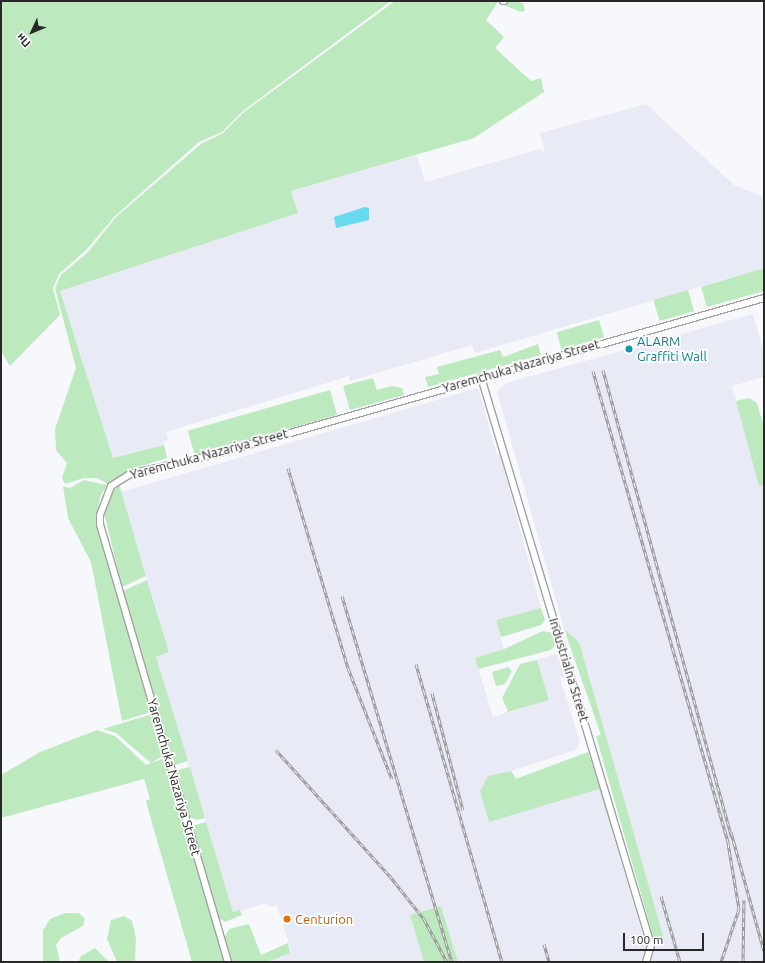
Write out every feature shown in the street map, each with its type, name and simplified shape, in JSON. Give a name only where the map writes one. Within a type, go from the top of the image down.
[{"type":"street","name":"Yaremchuka Nazariya Street","points":[[228,962],[108,556],[100,520],[106,495],[111,486],[130,474],[217,454],[481,377],[764,298]]},
{"type":"street","name":"Industrialna Street","points":[[481,377],[643,916],[651,945],[646,962]]},
{"type":"shaded area","points":[[646,104],[734,185],[764,197],[764,268],[475,353],[472,345],[350,381],[349,376],[166,432],[168,440],[163,441],[164,445],[113,458],[60,291],[298,213],[291,191],[417,155],[425,182],[539,149],[545,152],[540,133]]},
{"type":"shaded area","points":[[753,314],[764,353],[764,377],[732,386],[760,486],[764,485],[764,962],[458,962],[441,906],[410,915],[424,962],[267,962],[291,951],[281,918],[276,905],[269,907],[267,903],[233,913],[156,657],[169,652],[121,492],[478,388],[497,455],[500,454],[541,608],[496,620],[504,649],[475,658],[493,717],[549,700],[537,660],[559,653],[566,676],[560,678],[580,742],[576,750],[511,771],[516,779],[588,752],[616,833],[613,834],[646,946],[664,939],[579,642],[564,629],[497,391],[506,383]]},
{"type":"green space","points":[[1,1],[391,1],[243,111],[222,132],[199,142],[115,216],[86,250],[59,274],[53,288],[60,315],[10,366],[1,351]]},
{"type":"green space","points":[[395,1],[511,1],[523,3],[525,11],[520,12],[498,2],[486,20],[504,37],[495,48],[531,81],[541,78],[544,92],[474,138],[291,191],[298,213],[60,291],[113,458],[164,445],[167,458],[132,469],[108,484],[97,478],[84,478],[65,484],[62,478],[67,463],[56,450],[55,429],[76,368],[55,288],[61,275],[88,252],[116,217],[201,144],[223,133],[244,112]]},
{"type":"green space","points":[[764,268],[764,291],[707,307],[701,287]]},
{"type":"green space","points":[[688,290],[694,311],[659,321],[653,300]]},
{"type":"green space","points":[[599,320],[604,337],[562,349],[557,332]]},
{"type":"green space","points":[[538,344],[541,355],[428,387],[425,377],[439,374],[437,367],[500,350],[503,357]]},
{"type":"green space","points":[[373,378],[377,390],[392,386],[402,388],[404,395],[350,410],[343,386]]},
{"type":"green space","points":[[330,390],[337,415],[195,456],[188,431]]},
{"type":"green space","points":[[749,398],[757,403],[764,427],[764,485],[759,486],[736,401]]},
{"type":"green space","points":[[84,480],[107,485],[100,497],[96,523],[151,712],[122,721],[91,562],[68,518],[63,486],[70,488]]},
{"type":"green space","points":[[119,484],[146,576],[122,587],[104,513],[109,497]]},
{"type":"green space","points":[[147,580],[169,652],[156,657],[188,761],[175,765],[123,591]]},
{"type":"green space","points":[[541,608],[545,620],[541,625],[501,637],[496,620]]},
{"type":"green space","points":[[564,629],[579,642],[664,939],[655,943],[596,736],[601,735]]},
{"type":"green space","points":[[543,631],[553,633],[556,644],[551,650],[478,669],[475,658],[504,649]]},
{"type":"green space","points":[[537,660],[549,700],[505,713],[508,711],[502,698],[520,664]]},
{"type":"green space","points":[[508,667],[512,671],[505,684],[496,686],[492,672]]},
{"type":"green space","points":[[152,714],[164,755],[151,763],[116,733],[103,729]]},
{"type":"green space","points":[[97,730],[115,736],[146,765],[165,758],[225,962],[192,962],[148,809],[146,801],[150,799],[144,779],[1,818],[1,775],[40,752]]},
{"type":"green space","points":[[588,752],[616,833],[613,834],[599,789],[489,822],[480,791],[488,776],[511,771],[516,779]]},
{"type":"green space","points":[[190,767],[205,818],[197,820],[189,817],[176,770]]},
{"type":"green space","points":[[206,822],[233,912],[240,910],[242,915],[225,922],[219,918],[192,826]]},
{"type":"green space","points":[[441,906],[458,962],[424,962],[410,915]]},
{"type":"green space","points":[[65,913],[79,913],[85,919],[83,926],[61,938],[56,945],[60,962],[43,962],[43,930],[50,919]]},
{"type":"green space","points":[[124,916],[132,921],[136,939],[135,962],[117,962],[107,939],[111,920]]},
{"type":"green space","points":[[249,924],[261,955],[288,943],[290,953],[267,962],[232,962],[224,938],[229,929]]},
{"type":"green space","points":[[95,948],[109,962],[78,962],[81,956]]},
{"type":"water","points":[[365,207],[369,208],[369,220],[336,228],[334,217]]},
{"type":"railway","points":[[603,370],[732,837]]},
{"type":"railway","points":[[593,371],[728,843],[739,909],[721,962]]},
{"type":"railway","points":[[288,468],[348,668],[392,779]]},
{"type":"railway","points":[[342,596],[452,962]]},
{"type":"railway","points":[[416,664],[502,962]]},
{"type":"railway","points":[[432,693],[463,810]]},
{"type":"railway","points":[[276,750],[389,875],[424,919],[447,962]]},
{"type":"railway","points":[[731,832],[764,951]]},
{"type":"railway","points":[[661,896],[680,962]]},
{"type":"railway","points":[[743,962],[744,900]]},
{"type":"railway","points":[[544,944],[549,962]]},
{"type":"place","name":"ALARM Graffiti Wall","points":[[629,349]]},
{"type":"place","name":"Centurion","points":[[287,919]]}]
